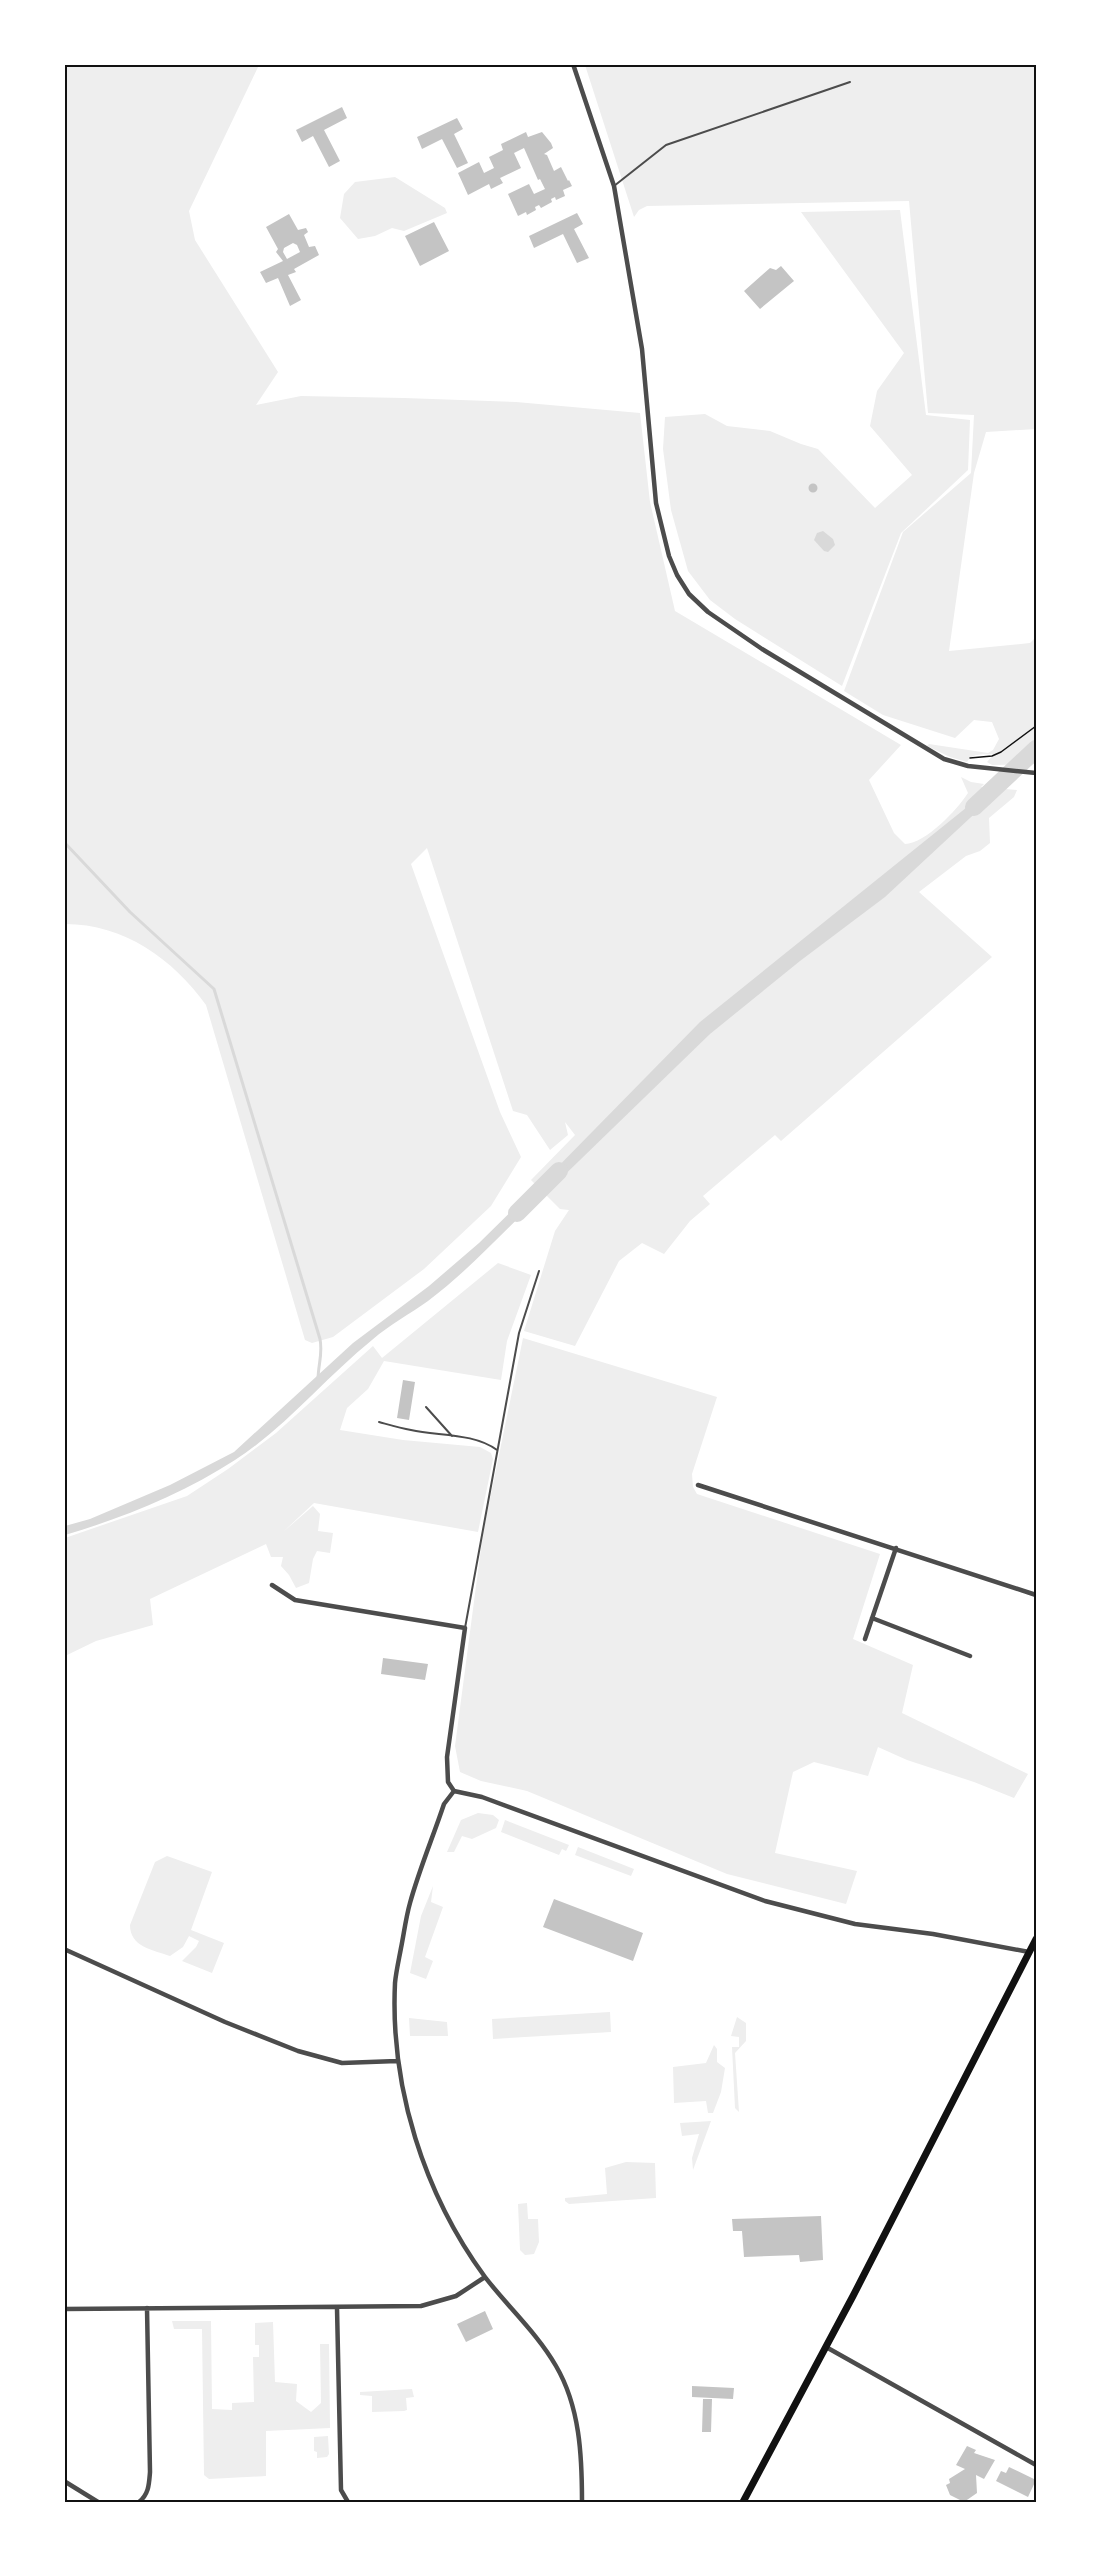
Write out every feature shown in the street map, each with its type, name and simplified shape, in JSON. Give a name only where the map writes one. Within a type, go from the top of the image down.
[{"type":"main road","points":[[743,2502],[826,2347],[1036,1939]]},
{"type":"street","points":[[573,64],[614,186],[642,349],[656,502],[669,556],[689,594],[708,612],[762,649],[944,759],[968,766],[1035,773]]},
{"type":"street","points":[[698,1485],[1036,1595]]},
{"type":"street","points":[[865,1639],[896,1548]]},
{"type":"street","points":[[272,1585],[295,1600],[465,1628],[447,1757],[448,1782],[454,1791],[482,1797],[765,1901],[855,1924],[933,1934],[1029,1952]]},
{"type":"street","points":[[872,1618],[970,1656]]},
{"type":"street","points":[[454,1791],[444,1804],[410,1904],[395,1982],[397,2061],[409,2115],[426,2169],[456,2232],[485,2277],[556,2367],[570,2402],[582,2450],[582,2502]]},
{"type":"street","points":[[64,1949],[166,1996],[298,2051],[342,2062],[397,2061]]},
{"type":"street","points":[[64,2309],[421,2306],[456,2296],[485,2277]]},
{"type":"street","points":[[139,2502],[144,2498],[148,2489],[150,2472],[147,2308]]},
{"type":"street","points":[[337,2308],[341,2490],[348,2502]]},
{"type":"street","points":[[826,2347],[1036,2465]]},
{"type":"street","points":[[64,2481],[98,2502]]},
{"type":"lane","points":[[614,186],[666,145],[850,82]]},
{"type":"lane","points":[[465,1628],[519,1333],[538,1270]]},
{"type":"lane","points":[[426,1407],[452,1436]]},
{"type":"lane","points":[[379,1422],[410,1430],[482,1442],[497,1450]]},
{"type":"path","points":[[970,759],[974,756],[992,756],[1001,752],[1036,726]]},
{"type":"shaded area","points":[[64,65],[259,65],[189,211],[195,240],[278,372],[256,405],[301,396],[404,398],[516,402],[640,413],[650,502],[675,611],[901,745],[869,780],[894,833],[905,844],[931,832],[956,808],[968,793],[961,777],[971,782],[984,784],[981,787],[1017,790],[1014,797],[989,818],[990,843],[980,851],[966,856],[919,892],[992,957],[781,1141],[775,1135],[703,1196],[710,1204],[690,1221],[664,1254],[642,1243],[619,1261],[575,1346],[524,1331],[555,1231],[569,1210],[560,1209],[531,1180],[575,1135],[565,1122],[568,1135],[550,1150],[527,1115],[513,1111],[427,848],[411,864],[500,1112],[521,1157],[491,1206],[424,1269],[333,1337],[312,1343],[305,1340],[206,1005],[178,973],[145,947],[107,930],[65,924]]},
{"type":"shaded area","points":[[585,65],[1036,65],[1036,429],[986,432],[974,473],[949,651],[1030,643],[1036,637],[1036,764],[992,765],[987,762],[994,754],[976,755],[967,762],[950,757],[927,746],[929,744],[988,753],[993,750],[999,739],[992,722],[974,720],[955,738],[883,715],[844,691],[903,532],[971,473],[974,415],[928,413],[909,201],[647,206],[639,210],[634,217]]},
{"type":"shaded area","points":[[395,177],[445,208],[447,213],[404,231],[392,228],[375,236],[358,239],[340,218],[344,194],[355,182]]},
{"type":"shaded area","points":[[900,210],[926,415],[970,420],[968,470],[901,533],[842,686],[735,619],[710,600],[688,571],[671,510],[663,449],[665,417],[705,414],[727,426],[770,431],[818,449],[875,508],[912,475],[870,426],[877,391],[904,353],[801,212]]},
{"type":"shaded area","points":[[823,531],[833,539],[835,545],[828,552],[824,551],[814,540],[817,533]]},
{"type":"shaded area","points":[[1036,738],[1036,755],[1021,754]]},
{"type":"shaded area","points":[[987,791],[998,792],[885,897],[800,961],[710,1034],[547,1192],[540,1185],[700,1022]]},
{"type":"shaded area","points":[[531,1192],[538,1199],[471,1265],[428,1301],[385,1329],[254,1447],[174,1494],[109,1521],[65,1535],[65,1526],[90,1519],[170,1485],[234,1452],[353,1343],[429,1286],[479,1243]]},
{"type":"shaded area","points":[[498,1263],[531,1275],[507,1341],[501,1380],[384,1361],[368,1389],[347,1408],[340,1430],[403,1440],[480,1447],[491,1453],[493,1459],[478,1532],[314,1503],[283,1532],[313,1506],[320,1514],[318,1531],[333,1533],[330,1553],[317,1551],[313,1559],[309,1583],[296,1588],[281,1566],[283,1557],[271,1557],[266,1544],[150,1599],[153,1625],[96,1641],[65,1656],[65,1538],[187,1496],[276,1433],[373,1346],[382,1358]]},
{"type":"shaded area","points":[[523,1338],[717,1397],[692,1474],[693,1487],[697,1494],[880,1554],[853,1639],[913,1665],[902,1713],[1028,1774],[1014,1798],[907,1760],[878,1747],[868,1776],[814,1762],[793,1772],[775,1853],[857,1871],[846,1904],[727,1874],[527,1791],[481,1781],[460,1772],[455,1746],[483,1533]]},
{"type":"shaded area","points":[[478,1813],[493,1815],[499,1820],[496,1828],[472,1839],[462,1836],[454,1852],[447,1852],[461,1820]]},
{"type":"shaded area","points":[[505,1820],[569,1845],[566,1851],[562,1849],[559,1855],[501,1832]]},
{"type":"shaded area","points":[[578,1847],[634,1869],[631,1876],[575,1855]]},
{"type":"shaded area","points":[[167,1856],[212,1872],[191,1930],[224,1943],[212,1973],[182,1961],[199,1941],[189,1936],[183,1947],[170,1956],[138,1943],[131,1932],[130,1925],[155,1862]]},
{"type":"shaded area","points":[[433,1886],[431,1902],[443,1907],[425,1957],[433,1961],[426,1979],[410,1973],[421,1916]]},
{"type":"shaded area","points":[[610,2012],[611,2032],[493,2039],[492,2019]]},
{"type":"shaded area","points":[[737,2017],[746,2023],[746,2041],[735,2053],[739,2112],[735,2108],[732,2047],[739,2047],[739,2037],[731,2036]]},
{"type":"shaded area","points":[[409,2018],[447,2022],[448,2036],[410,2036]]},
{"type":"shaded area","points":[[714,2045],[717,2049],[717,2062],[725,2068],[721,2092],[713,2113],[708,2113],[706,2101],[674,2103],[673,2067],[706,2063]]},
{"type":"shaded area","points":[[711,2121],[693,2170],[692,2158],[699,2134],[682,2136],[680,2123]]},
{"type":"shaded area","points":[[626,2162],[655,2163],[656,2198],[569,2204],[565,2201],[565,2198],[607,2194],[605,2168]]},
{"type":"shaded area","points":[[527,2203],[528,2219],[538,2219],[539,2242],[534,2254],[525,2255],[520,2250],[518,2204]]},
{"type":"shaded area","points":[[172,2321],[211,2321],[212,2409],[232,2410],[232,2403],[254,2402],[253,2357],[259,2357],[259,2345],[255,2345],[255,2323],[273,2322],[275,2382],[297,2384],[296,2401],[311,2412],[321,2403],[320,2344],[329,2344],[330,2428],[266,2431],[266,2476],[209,2479],[204,2475],[202,2329],[174,2329]]},
{"type":"shaded area","points":[[412,2389],[414,2397],[406,2398],[407,2410],[404,2411],[372,2412],[372,2396],[360,2395],[360,2392]]},
{"type":"shaded area","points":[[328,2436],[329,2454],[327,2457],[317,2458],[317,2452],[314,2451],[314,2437]]},
{"type":"building","points":[[342,107],[347,118],[324,130],[340,161],[329,167],[313,136],[302,142],[296,130]]},
{"type":"building","points":[[457,118],[463,129],[454,134],[468,163],[457,168],[442,139],[422,149],[417,137]]},
{"type":"building","points":[[526,132],[528,137],[542,132],[551,143],[553,148],[544,154],[547,155],[554,171],[561,167],[572,186],[563,190],[565,196],[556,200],[555,197],[551,199],[552,202],[541,208],[539,205],[535,207],[536,210],[527,215],[526,212],[518,216],[508,194],[529,184],[534,194],[545,189],[540,179],[538,180],[524,148],[514,153],[521,168],[500,178],[503,183],[491,189],[489,184],[468,195],[458,173],[479,162],[484,173],[494,168],[489,157],[503,150],[501,144]]},
{"type":"building","points":[[577,213],[583,224],[574,229],[589,258],[577,263],[563,234],[534,248],[529,236]]},
{"type":"building","points":[[289,214],[298,230],[306,228],[308,232],[304,235],[309,247],[315,246],[319,255],[294,269],[296,272],[288,275],[301,300],[290,306],[278,278],[266,283],[260,272],[283,261],[276,252],[278,249],[266,227]],"holes":[[[293,243],[297,245],[300,252],[287,259],[283,252],[284,248]]]},
{"type":"building","points":[[434,222],[449,251],[420,266],[405,236]]},
{"type":"building","points":[[781,266],[794,281],[760,309],[744,291],[770,268],[776,270]]},
{"type":"building","points":[[813,484],[817,488],[813,492],[809,488]]},
{"type":"building","points":[[403,1380],[415,1382],[409,1420],[397,1418]]},
{"type":"building","points":[[383,1658],[428,1664],[425,1680],[381,1674]]},
{"type":"building","points":[[554,1899],[643,1933],[633,1961],[543,1927]]},
{"type":"building","points":[[821,2216],[823,2260],[800,2262],[799,2255],[744,2257],[742,2231],[733,2231],[732,2219]]},
{"type":"building","points":[[485,2311],[493,2329],[466,2342],[457,2324]]},
{"type":"building","points":[[692,2386],[734,2388],[733,2399],[692,2397]]},
{"type":"building","points":[[703,2399],[712,2399],[711,2432],[702,2432]]},
{"type":"building","points":[[967,2446],[976,2450],[974,2453],[995,2460],[984,2479],[976,2475],[977,2493],[964,2502],[950,2495],[946,2485],[950,2483],[949,2479],[965,2469],[956,2465]]},
{"type":"building","points":[[1009,2467],[1036,2480],[1028,2497],[996,2481],[1001,2471],[1006,2473]]},
{"type":"waterway","points":[[974,807],[1036,749]]},
{"type":"waterway","points":[[64,842],[130,912],[214,989],[320,1339],[318,1380]]},
{"type":"waterway","points":[[517,1213],[559,1171]]}]
